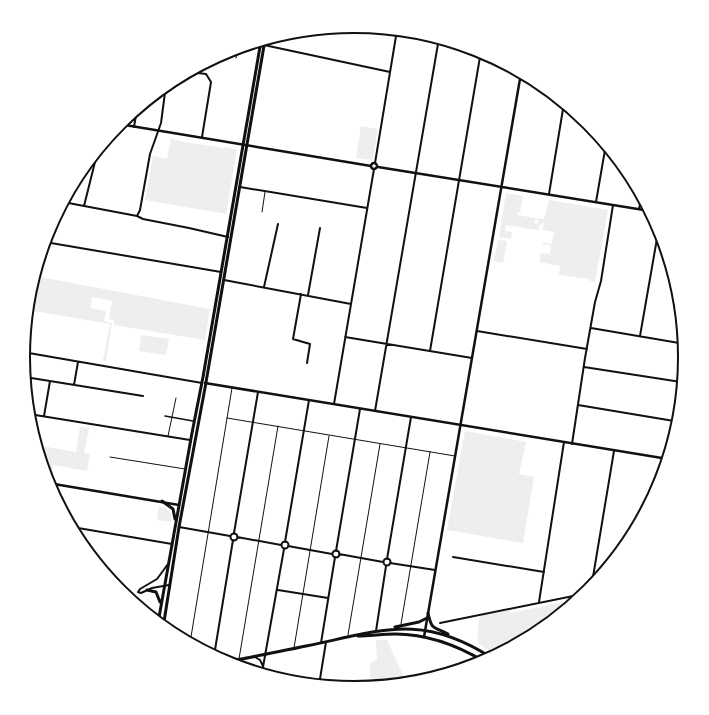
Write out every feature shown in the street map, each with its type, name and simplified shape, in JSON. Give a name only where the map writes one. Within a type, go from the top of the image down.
[{"type":"main road","points":[[165,621],[171,585],[179,505],[190,440],[202,383],[264,46]]},
{"type":"main road","points":[[159,616],[172,544],[183,506],[206,383],[240,187],[260,47]]},
{"type":"main road","points":[[162,501],[171,507],[174,512],[177,527]]},
{"type":"main road","points":[[147,590],[154,591],[158,594],[160,604]]},
{"type":"main road","points":[[428,612],[432,626],[436,629],[486,654]]},
{"type":"main road","points":[[389,629],[419,622],[427,618]]},
{"type":"main road","points":[[354,637],[376,631],[409,628],[425,630],[452,637]]},
{"type":"main road","points":[[239,659],[354,637],[395,634],[424,637],[450,644],[477,658]]},
{"type":"street","points":[[371,166],[375,163],[397,36]]},
{"type":"street","points":[[375,411],[438,44]]},
{"type":"street","points":[[266,45],[390,72]]},
{"type":"street","points":[[430,351],[480,58]]},
{"type":"street","points":[[198,73],[206,74],[211,82],[202,138]]},
{"type":"street","points":[[424,637],[520,78]]},
{"type":"street","points":[[136,216],[140,210],[150,154],[161,123],[165,95]]},
{"type":"street","points":[[549,194],[563,110]]},
{"type":"street","points":[[134,127],[136,118]]},
{"type":"street","points":[[128,126],[371,166],[374,169]]},
{"type":"street","points":[[596,202],[605,152]]},
{"type":"street","points":[[84,206],[95,163]]},
{"type":"street","points":[[375,163],[378,167]]},
{"type":"street","points":[[374,169],[378,167],[416,172],[644,210]]},
{"type":"street","points":[[334,404],[374,169]]},
{"type":"street","points":[[240,187],[367,208]]},
{"type":"street","points":[[69,203],[136,216],[143,219],[228,237]]},
{"type":"street","points":[[639,209],[640,203]]},
{"type":"street","points":[[572,444],[587,349],[614,205]]},
{"type":"street","points":[[264,287],[278,224]]},
{"type":"street","points":[[308,295],[320,228]]},
{"type":"street","points":[[640,336],[657,240]]},
{"type":"street","points":[[51,243],[222,272]]},
{"type":"street","points":[[224,280],[351,304]]},
{"type":"street","points":[[301,294],[293,339],[310,344],[307,363]]},
{"type":"street","points":[[591,328],[678,343]]},
{"type":"street","points":[[477,330],[587,349]]},
{"type":"street","points":[[345,337],[472,358]]},
{"type":"street","points":[[30,353],[232,388],[663,458]]},
{"type":"street","points":[[74,385],[78,362]]},
{"type":"street","points":[[584,367],[678,381]]},
{"type":"street","points":[[31,378],[143,396]]},
{"type":"street","points":[[44,416],[50,381]]},
{"type":"street","points":[[230,536],[234,533],[258,392]]},
{"type":"street","points":[[282,545],[285,542],[309,400]]},
{"type":"street","points":[[578,405],[673,421]]},
{"type":"street","points":[[332,554],[336,551],[360,409]]},
{"type":"street","points":[[35,415],[190,440]]},
{"type":"street","points":[[165,416],[194,421]]},
{"type":"street","points":[[383,562],[387,559],[411,417]]},
{"type":"street","points":[[539,602],[564,442]]},
{"type":"street","points":[[593,577],[614,451]]},
{"type":"street","points":[[56,483],[162,501],[183,506]]},
{"type":"street","points":[[177,527],[230,536],[233,540]]},
{"type":"street","points":[[78,528],[172,544]]},
{"type":"street","points":[[234,533],[237,537],[282,545]]},
{"type":"street","points":[[215,651],[233,540],[237,537]]},
{"type":"street","points":[[285,542],[288,546],[332,554],[335,557]]},
{"type":"street","points":[[264,667],[278,590],[284,549],[282,545]]},
{"type":"street","points":[[284,549],[288,546]]},
{"type":"street","points":[[336,551],[339,554],[383,562],[386,566]]},
{"type":"street","points":[[321,643],[335,557],[339,554]]},
{"type":"street","points":[[452,557],[544,572]]},
{"type":"street","points":[[387,559],[390,563],[435,570]]},
{"type":"street","points":[[376,631],[386,566],[390,563]]},
{"type":"street","points":[[168,564],[157,579],[140,589],[138,592],[140,593],[171,585]]},
{"type":"street","points":[[278,590],[328,598]]},
{"type":"street","points":[[440,623],[574,596]]},
{"type":"street","points":[[319,680],[326,642]]},
{"type":"street","points":[[254,656],[260,660],[264,667]]},
{"type":"lane","points":[[262,212],[265,191]]},
{"type":"lane","points":[[191,638],[232,388]]},
{"type":"lane","points":[[168,437],[176,398]]},
{"type":"lane","points":[[226,418],[455,456]]},
{"type":"lane","points":[[239,659],[278,426]]},
{"type":"lane","points":[[294,648],[329,435]]},
{"type":"lane","points":[[348,638],[380,444]]},
{"type":"lane","points":[[401,625],[430,451]]},
{"type":"lane","points":[[110,457],[185,470]]},
{"type":"shaded area","points":[[361,126],[378,129],[373,158],[371,160],[356,158]]},
{"type":"shaded area","points":[[171,138],[179,141],[223,148],[227,147],[237,150],[226,214],[145,200],[153,156],[167,159]]},
{"type":"shaded area","points":[[506,193],[523,196],[520,213],[518,212],[517,215],[541,219],[544,219],[549,200],[608,210],[595,282],[591,281],[589,285],[590,279],[559,275],[560,266],[539,262],[541,253],[550,254],[551,245],[542,244],[543,242],[552,244],[554,232],[543,230],[544,221],[539,227],[537,223],[539,220],[535,220],[534,223],[537,224],[539,228],[538,230],[506,225],[505,231],[512,232],[511,239],[499,237]]},
{"type":"shaded area","points":[[498,240],[507,241],[503,263],[494,261]]},
{"type":"shaded area","points":[[40,277],[210,309],[205,340],[114,325],[114,320],[109,319],[112,301],[92,297],[90,308],[106,311],[104,321],[112,323],[106,361],[103,360],[110,324],[34,311]]},
{"type":"shaded area","points":[[141,335],[169,339],[166,355],[139,351]]},
{"type":"shaded area","points":[[80,427],[89,428],[84,453],[90,454],[87,471],[53,465],[52,474],[42,446],[76,452]]},
{"type":"shaded area","points":[[465,431],[526,442],[519,474],[534,477],[523,543],[447,530]]},
{"type":"shaded area","points":[[159,506],[170,511],[171,522],[157,520]]},
{"type":"shaded area","points":[[568,601],[535,627],[498,649],[491,652],[478,643],[477,636],[480,615],[510,610],[511,613]]},
{"type":"shaded area","points":[[376,640],[387,640],[404,678],[384,680],[370,678],[370,664],[377,659]]}]
